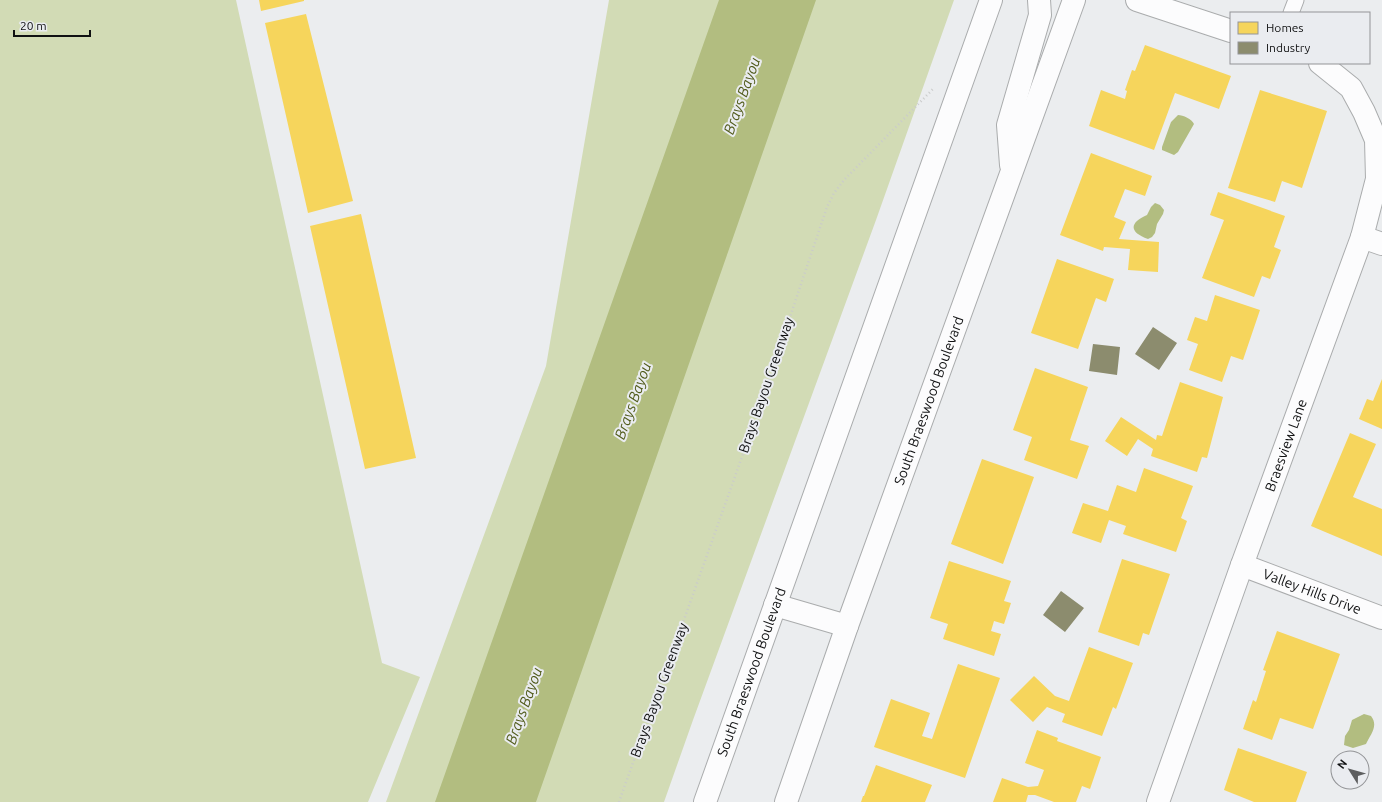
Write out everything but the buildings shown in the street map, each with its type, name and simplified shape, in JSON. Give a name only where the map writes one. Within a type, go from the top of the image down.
[{"type":"main road","name":"South Braeswood Boulevard","points":[[704,802],[990,0]]},
{"type":"main road","points":[[1011,172],[1008,125],[1040,15],[1039,0]]},
{"type":"main road","name":"South Braeswood Boulevard","points":[[786,802],[847,626],[1074,0]]},
{"type":"main road","points":[[1137,0],[1230,32]]},
{"type":"main road","name":"Braesview Lane","points":[[1158,802],[1242,565],[1362,237],[1377,179],[1376,140],[1364,112],[1351,88],[1321,64]]},
{"type":"main road","points":[[1362,237],[1382,244]]},
{"type":"main road","name":"Valley Hills Drive","points":[[1242,565],[1382,618]]},
{"type":"main road","points":[[775,605],[847,626]]},
{"type":"lane","points":[[1291,12],[1296,0]]},
{"type":"path","name":"Brays Bayou Greenway","points":[[619,802],[758,412],[827,206],[834,193],[844,180],[934,88]]},
{"type":"shaded area","points":[[0,0],[236,0],[382,663],[420,677],[368,802],[0,802]]},
{"type":"shaded area","points":[[609,0],[954,0],[876,220],[664,802],[386,802],[546,366]]},
{"type":"water","name":"Brays Bayou","points":[[719,0],[816,0],[536,802],[435,802]]},
{"type":"water","points":[[1178,115],[1191,120],[1194,124],[1178,152],[1174,155],[1162,150],[1162,147],[1171,122]]},
{"type":"water","points":[[1155,203],[1160,205],[1164,210],[1157,224],[1155,233],[1148,239],[1137,233],[1134,224],[1147,215]]},
{"type":"water","points":[[1364,714],[1371,716],[1374,723],[1373,730],[1366,744],[1353,748],[1344,745],[1345,736],[1349,730],[1352,720]]}]
